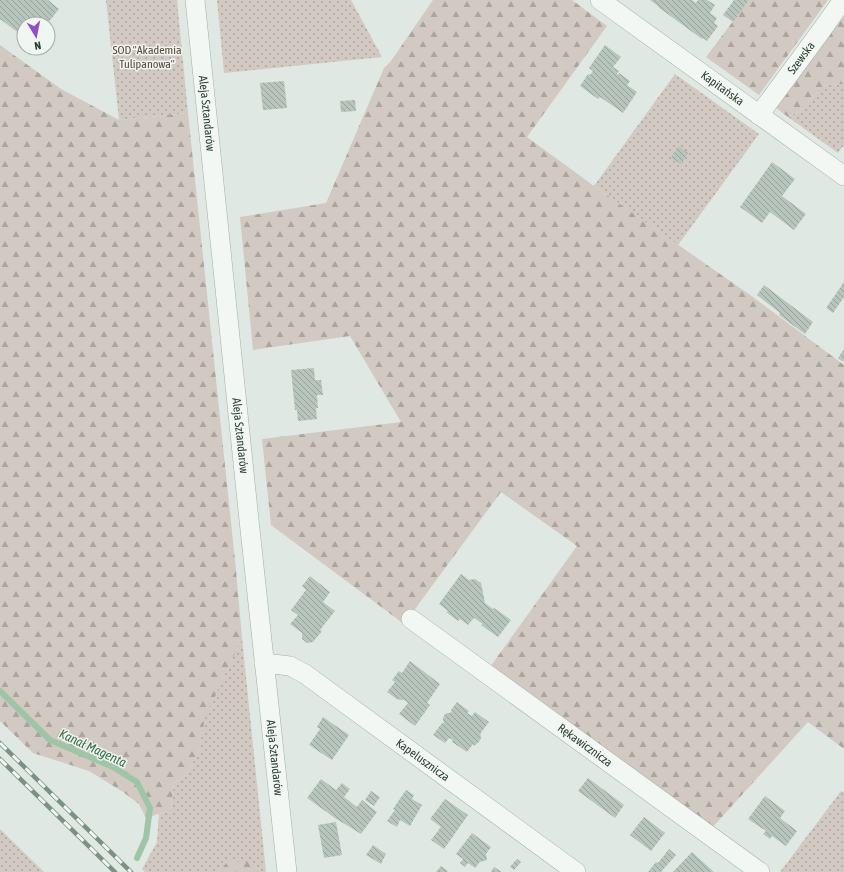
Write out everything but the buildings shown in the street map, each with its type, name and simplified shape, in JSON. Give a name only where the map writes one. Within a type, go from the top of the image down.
[{"type":"street","name":"Aleja Sztandarów","points":[[194,0],[287,872]]},
{"type":"street","name":"Kapitańska","points":[[600,0],[844,176]]},
{"type":"street","name":"Szewska","points":[[759,115],[843,0]]},
{"type":"street","name":"Rękawicznicza","points":[[411,619],[760,872]]},
{"type":"street","name":"Kapelusznicza","points":[[264,663],[290,666],[305,674],[576,872]]},
{"type":"green space","name":"SOD \"Akademia Tulipanowa\"","points":[[106,0],[177,0],[188,113],[119,120]]},
{"type":"green space","points":[[217,0],[351,0],[382,57],[224,73]]},
{"type":"green space","points":[[433,0],[572,0],[607,26],[527,137],[594,186],[753,297],[844,365],[844,749],[808,722],[711,829],[490,667],[577,546],[501,492],[404,624],[271,525],[262,439],[401,422],[350,336],[253,350],[240,217],[326,203],[384,68],[391,61]]},
{"type":"green space","points":[[749,0],[828,0],[759,95],[706,57]]},
{"type":"green space","points":[[844,14],[844,84],[827,85],[820,88],[804,108],[788,117],[776,108]]},
{"type":"green space","points":[[0,45],[61,89],[119,120],[188,113],[242,638],[205,718],[199,750],[187,774],[174,783],[171,810],[146,818],[139,804],[123,792],[89,771],[33,753],[0,721]]},
{"type":"green space","points":[[675,74],[759,134],[678,245],[594,186]]},
{"type":"green space","points":[[844,84],[844,145],[838,153],[788,117],[804,108],[820,88],[827,85]]},
{"type":"green space","points":[[242,638],[266,872],[261,872],[252,862],[228,862],[219,872],[145,872],[142,869],[157,842],[159,814],[171,810],[174,783],[187,774],[199,750],[204,718]]},
{"type":"green space","points":[[841,791],[844,792],[844,872],[780,872]]},
{"type":"green space","points":[[0,829],[44,872],[0,872]]},
{"type":"green space","points":[[228,861],[252,862],[261,872],[219,872]]},
{"type":"waterway","name":"Kanał Magenta","points":[[0,691],[50,740],[113,767],[137,782],[150,808],[146,838],[137,858]]},
{"type":"railway","points":[[0,743],[131,872]]},
{"type":"railway","points":[[0,759],[115,872]]}]
